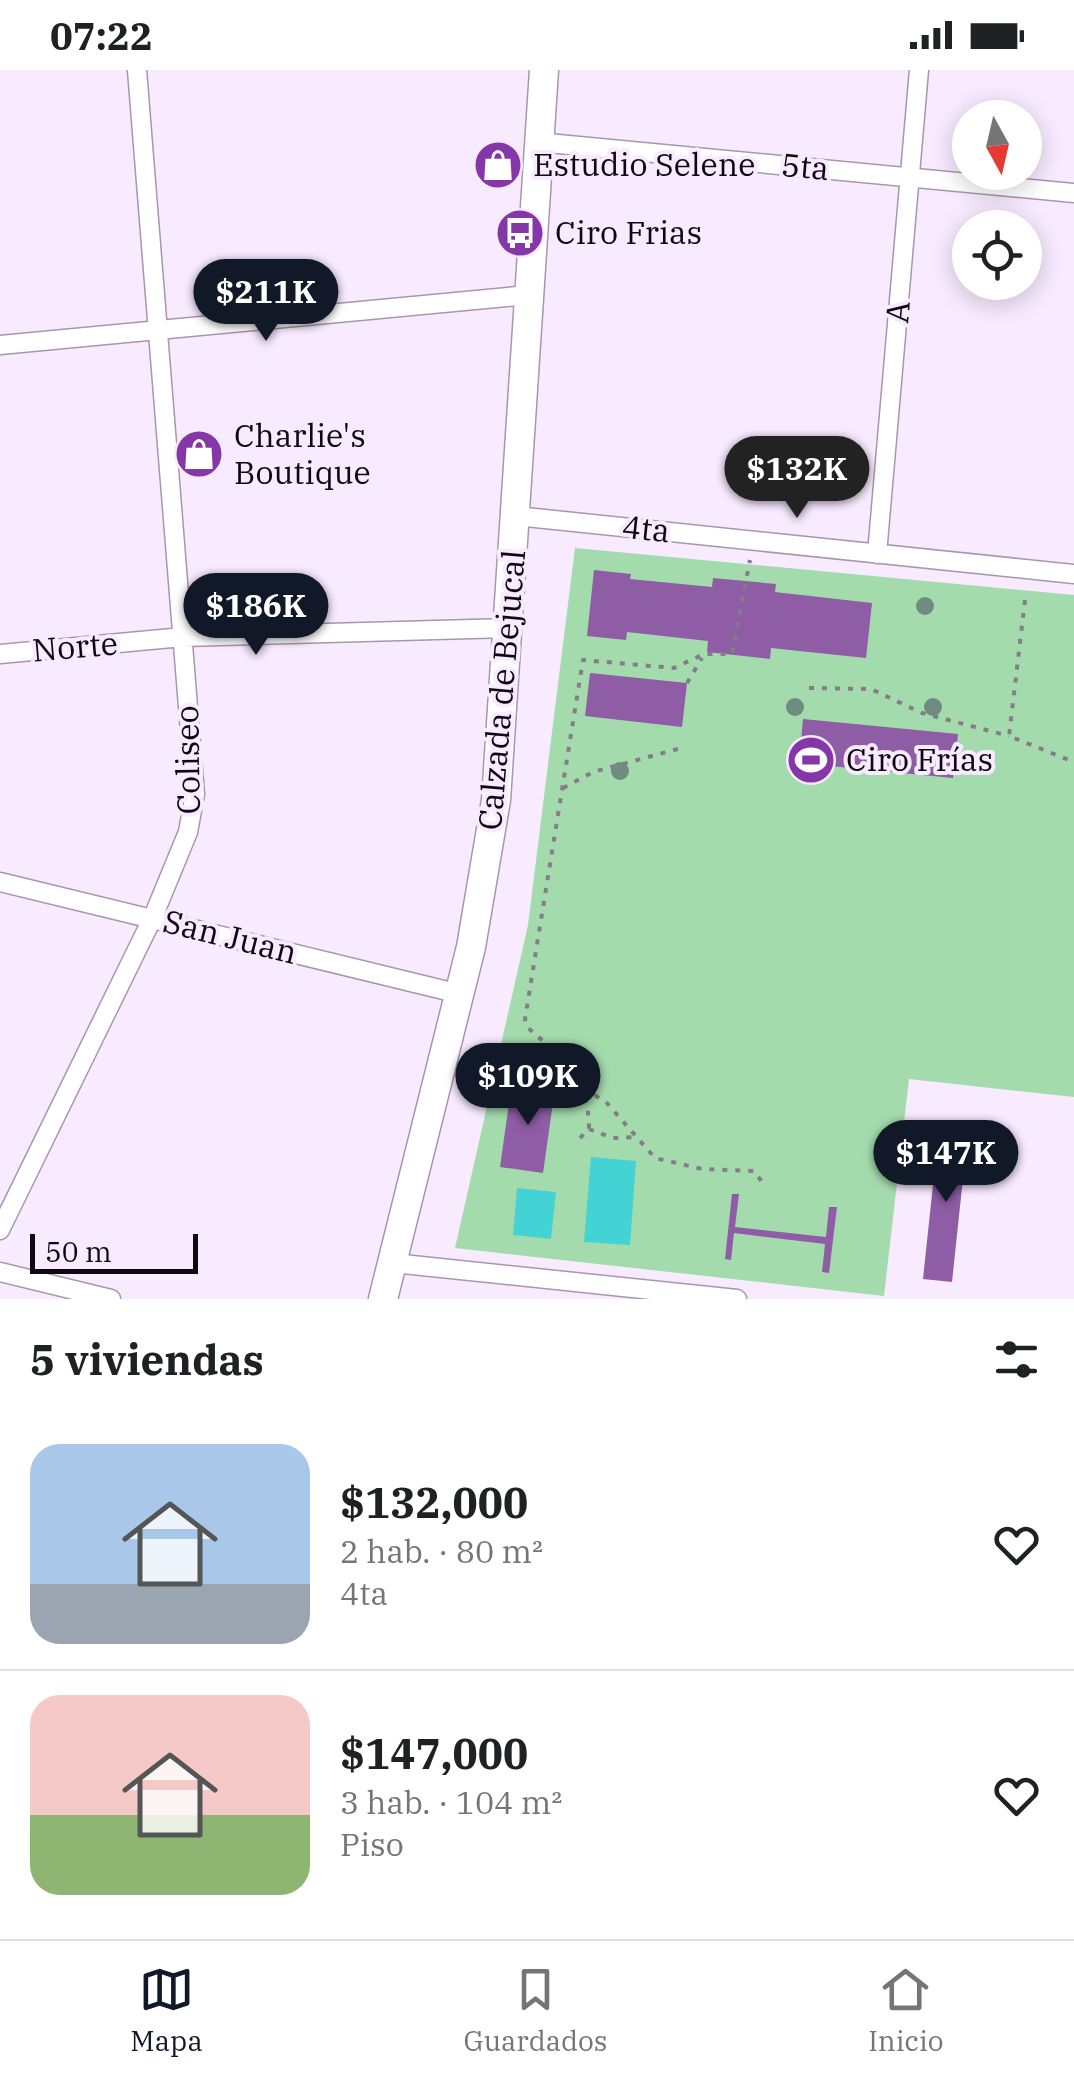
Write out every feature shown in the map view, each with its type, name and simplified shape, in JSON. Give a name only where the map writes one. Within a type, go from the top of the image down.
[{"type":"main road","name":"Calzada de Bejucal","points":[[383,1299],[460,994],[490,850],[510,628],[544,70]]},
{"type":"street","name":"Coliseo","points":[[0,1230],[152,917],[188,832],[195,794],[138,70]]},
{"type":"street","name":"A","points":[[877,554],[920,70]]},
{"type":"street","name":"5ta","points":[[537,142],[1074,192]]},
{"type":"street","points":[[0,345],[528,295]]},
{"type":"street","name":"4ta","points":[[516,516],[1074,574]]},
{"type":"street","name":"Norte","points":[[0,654],[183,636],[510,628]]},
{"type":"street","name":"San Juan","points":[[0,882],[460,994]]},
{"type":"street","points":[[393,1263],[737,1299]]},
{"type":"street","points":[[0,1272],[111,1299]]},
{"type":"path","points":[[589,1129],[576,1071],[527,1028],[526,1020],[583,660],[674,668],[704,654],[732,654],[754,541]]},
{"type":"path","points":[[1009,736],[1024,600]]},
{"type":"path","points":[[687,683],[704,654]]},
{"type":"path","points":[[810,688],[870,689],[922,713],[1009,736],[1074,762]]},
{"type":"path","points":[[562,789],[594,772],[685,747]]},
{"type":"path","points":[[582,1099],[596,1096],[606,1102],[655,1158],[702,1169],[754,1171],[762,1182]]},
{"type":"path","points":[[589,1129],[613,1138],[638,1138]]},
{"type":"path","points":[[580,1138],[589,1129]]},
{"type":"shaded area","name":"Ciro Frías","points":[[575,548],[1074,595],[1074,1097],[909,1079],[884,1296],[455,1248],[528,925]]},
{"type":"shaded area","points":[[591,1157],[636,1161],[630,1245],[584,1242]]},
{"type":"shaded area","points":[[517,1188],[556,1192],[551,1239],[513,1235]]},
{"type":"building","points":[[594,570],[631,574],[630,579],[712,587],[713,578],[776,584],[775,592],[872,603],[866,658],[771,648],[770,659],[707,652],[708,641],[627,632],[626,640],[587,636]]},
{"type":"building","points":[[590,673],[687,683],[682,727],[585,716]]},
{"type":"building","points":[[803,719],[958,734],[953,778],[799,763]]},
{"type":"building","points":[[512,1082],[555,1088],[543,1173],[500,1167]]},
{"type":"building","points":[[939,1128],[968,1131],[952,1282],[923,1279]]},
{"type":"building","points":[[732,1194],[739,1194],[735,1227],[826,1237],[829,1207],[837,1207],[829,1273],[822,1272],[825,1244],[734,1233],[731,1260],[725,1259]]},
{"type":"place","name":"Estudio Selene","points":[[498,165]]},
{"type":"place","name":"Ciro Frias","points":[[520,233]]},
{"type":"place","name":"Charlie's Boutique","points":[[199,454]]},
{"type":"place","name":"Ciro Frías","points":[[811,760]]}]
